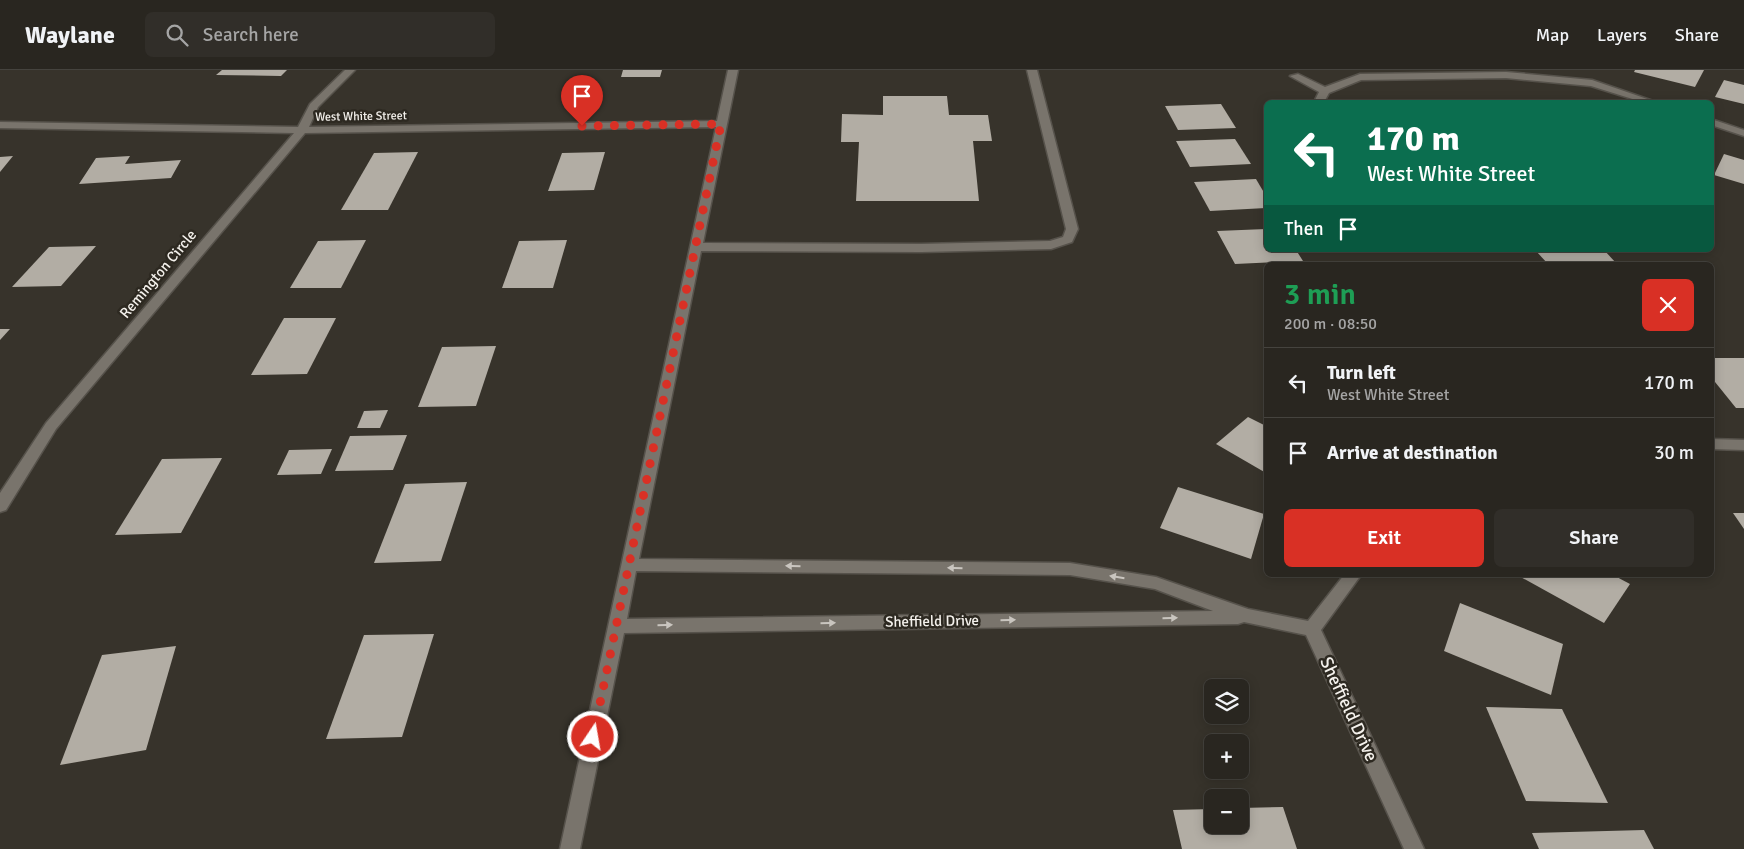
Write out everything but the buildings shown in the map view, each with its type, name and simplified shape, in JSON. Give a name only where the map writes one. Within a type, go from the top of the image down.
[{"type":"street","name":"Remington Circle","points":[[0,506],[51,426],[302,130],[314,106],[350,70]]},
{"type":"street","points":[[570,849],[732,70]]},
{"type":"street","points":[[696,246],[921,248],[1052,245],[1068,240],[1072,229],[1032,70]]},
{"type":"street","points":[[1295,76],[1324,90],[1360,77],[1506,75],[1592,83],[1645,100]]},
{"type":"street","points":[[1320,100],[1324,90]]},
{"type":"street","points":[[1714,123],[1744,133]]},
{"type":"street","name":"West White Street","points":[[0,125],[302,130],[721,124]]},
{"type":"street","points":[[1714,444],[1744,445]]},
{"type":"street","name":"Sheffield Drive","points":[[629,565],[1070,569],[1156,583],[1247,616],[1312,629],[1414,849]]},
{"type":"street","points":[[1312,629],[1351,577]]},
{"type":"street","name":"Sheffield Drive","points":[[617,626],[1247,616]]},
{"type":"route","points":[[582,126],[721,124],[593,737]]}]
